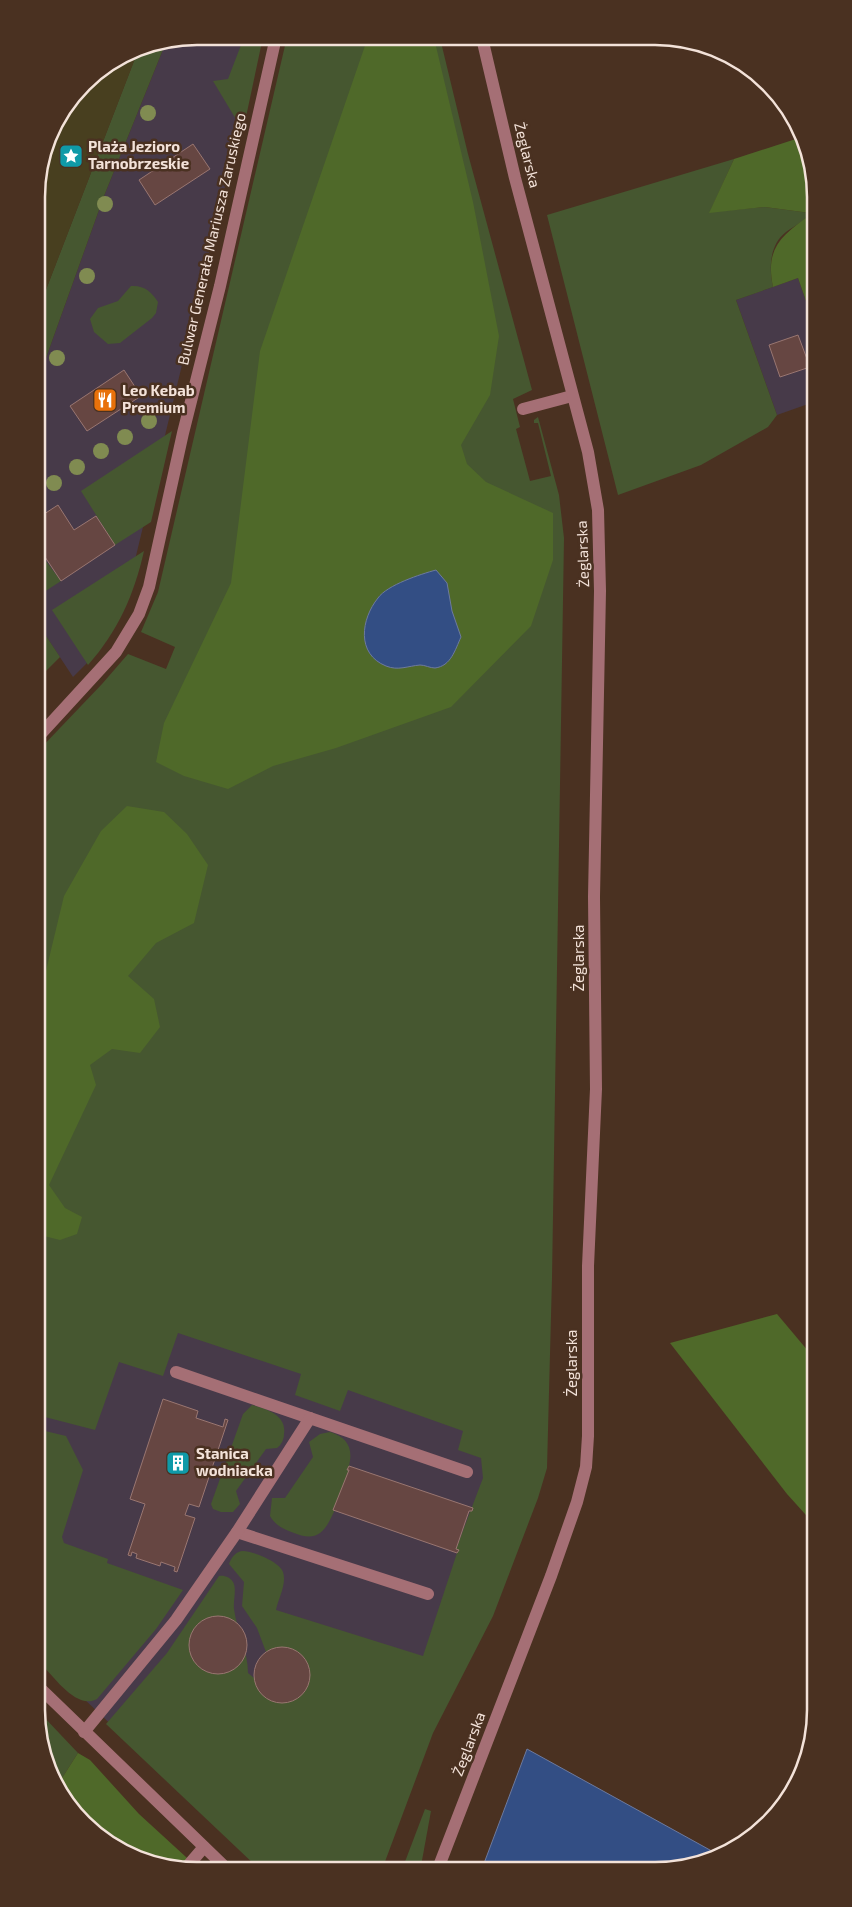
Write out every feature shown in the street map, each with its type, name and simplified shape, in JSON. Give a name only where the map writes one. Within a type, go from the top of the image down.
[{"type":"street","name":"Bulwar Generała Mariusza Zaruskiego","points":[[45,729],[116,652],[139,614],[150,588],[183,433],[220,286],[274,45]]},
{"type":"street","name":"Żeglarska","points":[[442,1862],[551,1576],[577,1502],[586,1467],[588,1436],[588,1266],[596,1089],[594,897],[600,590],[598,510],[588,452],[572,396],[484,45]]},
{"type":"street","points":[[523,409],[572,396]]},
{"type":"street","points":[[176,1372],[467,1472]]},
{"type":"street","points":[[84,1732],[176,1620],[237,1532],[310,1418]]},
{"type":"street","points":[[237,1532],[428,1594]]},
{"type":"street","points":[[45,1693],[220,1862]]},
{"type":"street","points":[[191,1862],[204,1847]]},
{"type":"shaded area","points":[[187,45],[259,45],[122,614],[89,661],[73,677],[45,635],[45,361],[104,196],[163,49]]},
{"type":"shaded area","points":[[798,278],[807,304],[807,404],[777,415],[736,300]]},
{"type":"shaded area","points":[[45,1267],[497,1425],[513,1454],[378,1862],[256,1862],[45,1662]]},
{"type":"green space","points":[[241,45],[261,45],[243,131],[213,81],[228,79]]},
{"type":"green space","points":[[285,45],[442,45],[468,154],[532,390],[513,399],[520,427],[516,429],[530,481],[551,476],[538,423],[534,423],[534,420],[538,417],[559,495],[564,538],[552,1278],[547,1468],[538,1498],[493,1616],[433,1733],[385,1862],[252,1862],[106,1724],[167,1653],[219,1576],[229,1578],[234,1585],[235,1617],[248,1665],[248,1673],[254,1678],[266,1652],[257,1628],[242,1606],[244,1582],[229,1564],[234,1555],[240,1551],[259,1555],[281,1568],[284,1581],[276,1610],[423,1656],[458,1550],[456,1549],[483,1478],[481,1458],[458,1450],[463,1431],[348,1390],[340,1411],[295,1395],[301,1374],[178,1333],[163,1376],[119,1362],[95,1430],[45,1417],[45,744],[128,654],[166,669],[175,647],[141,632],[158,592]]},
{"type":"green space","points":[[365,45],[436,45],[473,202],[499,336],[490,395],[461,445],[467,464],[486,482],[553,513],[553,560],[531,626],[451,707],[336,748],[273,766],[228,789],[184,776],[156,762],[164,723],[231,583],[260,351]]},
{"type":"green space","points":[[163,49],[104,196],[45,361],[45,292],[135,59]]},
{"type":"green space","points":[[795,139],[802,158],[806,178],[807,213],[765,207],[709,213],[734,159]]},
{"type":"green space","points":[[734,159],[710,212],[765,207],[807,213],[807,217],[780,237],[773,250],[771,273],[773,287],[736,300],[777,415],[768,427],[701,465],[618,495],[547,215]]},
{"type":"green space","points":[[807,217],[807,304],[798,278],[773,287],[771,262],[778,244],[791,230]]},
{"type":"green space","points":[[131,286],[144,288],[153,295],[158,302],[156,313],[120,343],[108,344],[94,332],[90,319],[98,308],[118,301]]},
{"type":"green space","points":[[172,431],[151,522],[115,545],[81,491]]},
{"type":"green space","points":[[144,551],[124,612],[108,639],[88,665],[52,610]]},
{"type":"green space","points":[[45,560],[61,581],[45,591]]},
{"type":"green space","points":[[45,634],[60,657],[45,672]]},
{"type":"green space","points":[[127,806],[164,812],[187,834],[208,865],[194,923],[156,943],[128,976],[154,999],[160,1027],[140,1053],[112,1049],[90,1065],[96,1085],[49,1185],[65,1208],[82,1217],[77,1234],[60,1240],[45,1236],[45,975],[64,896],[101,831]]},
{"type":"green space","points":[[777,1314],[807,1350],[807,1516],[787,1494],[670,1343]]},
{"type":"green space","points":[[252,1405],[269,1411],[279,1418],[284,1427],[283,1438],[277,1448],[266,1449],[236,1491],[240,1504],[233,1512],[221,1512],[213,1509],[211,1504],[243,1414]]},
{"type":"green space","points":[[45,1431],[66,1436],[83,1470],[62,1537],[64,1543],[108,1559],[107,1563],[183,1590],[156,1629],[97,1699],[89,1701],[74,1697],[45,1668]]},
{"type":"green space","points":[[330,1432],[346,1441],[350,1451],[349,1470],[341,1495],[325,1528],[314,1536],[300,1535],[277,1525],[272,1519],[270,1516],[272,1498],[285,1498],[313,1457],[309,1442],[320,1434]]},
{"type":"green space","points":[[45,1719],[78,1753],[62,1779],[50,1749]]},
{"type":"green space","points":[[78,1753],[90,1760],[139,1814],[191,1862],[178,1861],[148,1854],[121,1842],[90,1817],[76,1802],[62,1779]]},
{"type":"green space","points":[[425,1809],[431,1811],[422,1862],[405,1862]]},
{"type":"sand","name":"Plaża Jezioro Tarnobrzeskie","points":[[135,59],[45,292],[45,187],[53,148],[76,105],[97,83],[113,71]]},
{"type":"water","points":[[436,570],[447,583],[452,611],[461,637],[452,657],[445,664],[435,668],[420,665],[403,668],[386,666],[376,660],[366,645],[365,626],[372,606],[382,593],[389,589],[422,574]]},
{"type":"water","points":[[527,1749],[711,1851],[694,1857],[655,1862],[485,1862]]},
{"type":"building","points":[[193,144],[210,169],[155,205],[139,180]]},
{"type":"building","points":[[798,335],[807,359],[807,368],[780,377],[769,345]]},
{"type":"building","points":[[124,370],[141,396],[87,431],[70,406]]},
{"type":"building","points":[[58,505],[74,530],[96,516],[115,545],[61,581],[45,557],[45,513]]},
{"type":"building","name":"Stanica wodniacka","points":[[163,1399],[198,1411],[196,1418],[223,1427],[225,1419],[228,1420],[199,1507],[189,1504],[185,1515],[195,1518],[177,1572],[174,1571],[175,1567],[161,1562],[160,1566],[136,1558],[137,1554],[132,1552],[131,1556],[128,1555],[145,1504],[130,1499]]},
{"type":"building","points":[[349,1466],[473,1508],[472,1511],[469,1511],[456,1549],[459,1550],[457,1553],[333,1510]]},
{"type":"building","points":[[218,1616],[234,1621],[242,1629],[247,1645],[242,1661],[234,1669],[218,1674],[202,1669],[194,1661],[189,1645],[194,1629],[202,1621]]},
{"type":"building","points":[[276,1647],[288,1647],[298,1651],[306,1659],[310,1675],[306,1691],[298,1699],[288,1703],[276,1703],[266,1699],[258,1691],[254,1681],[254,1669],[258,1659],[266,1651]]},
{"type":"place","name":"Plaża Jezioro Tarnobrzeskie","points":[[71,156]]},
{"type":"place","name":"Leo Kebab Premium","points":[[105,400]]},
{"type":"place","name":"Stanica wodniacka","points":[[178,1463]]}]
